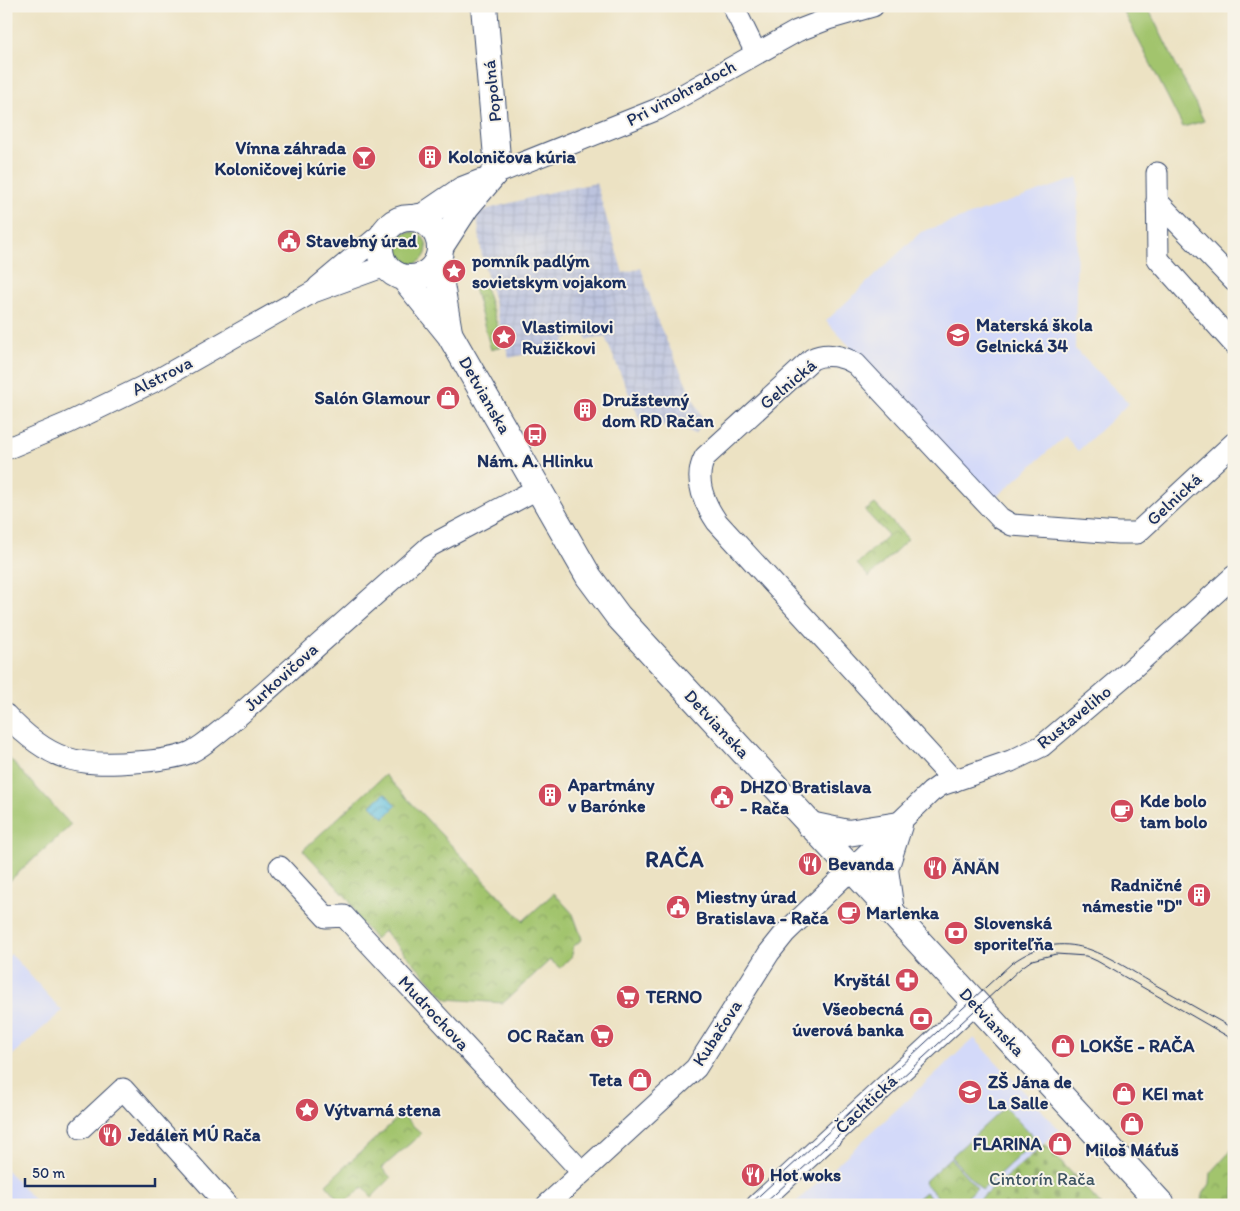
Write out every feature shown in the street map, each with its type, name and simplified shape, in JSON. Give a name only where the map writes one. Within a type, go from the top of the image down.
[{"type":"street","name":"Popolná","points":[[484,6],[498,152],[498,168],[492,177]]},
{"type":"street","points":[[733,6],[756,53]]},
{"type":"street","name":"Pri vinohradoch","points":[[413,218],[432,211],[462,190],[658,109],[756,53],[812,25],[873,6]]},
{"type":"street","points":[[1157,173],[1158,260],[1231,336]]},
{"type":"street","name":"Pri vinohradoch","points":[[439,254],[466,207],[492,177]]},
{"type":"street","points":[[1157,200],[1234,281]]},
{"type":"street","points":[[413,218],[422,221],[433,229],[439,254],[431,270],[422,276],[394,272],[380,246],[386,230],[397,221],[413,218]]},
{"type":"street","name":"Alstrova","points":[[6,449],[68,423],[163,377],[313,292],[337,269],[386,230]]},
{"type":"street","name":"Detvianska","points":[[439,254],[450,336]]},
{"type":"street","name":"Detvianska","points":[[394,272],[450,336],[589,577],[618,616],[1162,1205]]},
{"type":"street","name":"Alstrova","points":[[313,292],[394,272]]},
{"type":"street","name":"Gelnická","points":[[954,781],[717,522],[701,492],[700,475],[703,461],[708,454],[812,359],[823,356],[840,357],[856,364],[1000,518],[1012,525],[1118,533],[1137,532],[1234,443]]},
{"type":"street","name":"Jurkovičova","points":[[6,715],[40,746],[54,754],[78,762],[102,765],[144,762],[193,752],[228,724],[430,546],[537,489]]},
{"type":"street","name":"Rustaveliho","points":[[851,869],[931,792],[941,785],[1011,761],[1042,746],[1123,677],[1234,576]]},
{"type":"street","points":[[810,824],[848,833],[898,825],[886,869],[891,912]]},
{"type":"street","name":"Mudrochova","points":[[280,867],[326,916],[344,916],[582,1172]]},
{"type":"street","name":"Kubačova","points":[[547,1205],[696,1068],[777,943],[851,869]]},
{"type":"street","name":"Čachtická","points":[[757,1205],[975,1003]]},
{"type":"street","points":[[81,1128],[122,1088],[227,1205]]},
{"type":"shaded area","name":"Materská škola Gelnická 34","points":[[1078,178],[1075,349],[1129,403],[1078,451],[1065,436],[996,497],[991,497],[826,321],[921,232]]},
{"type":"shaded area","points":[[596,183],[623,273],[641,268],[658,322],[703,420],[695,434],[666,424],[648,431],[640,420],[605,337],[587,340],[585,334],[564,339],[565,345],[509,358],[482,257],[477,216],[488,209],[551,192]]},
{"type":"shaded area","points":[[11,954],[62,1011],[6,1061],[6,958]]},
{"type":"shaded area","name":"ZŠ Jána de La Salle","points":[[974,1038],[1060,1130],[973,1205],[793,1205]]},
{"type":"shaded area","points":[[6,1169],[39,1205],[6,1205]]},
{"type":"green space","points":[[1121,6],[1147,6],[1204,121],[1183,127]]},
{"type":"green space","points":[[411,232],[422,237],[427,248],[422,259],[411,264],[400,259],[395,248],[400,237]]},
{"type":"green space","points":[[483,281],[504,346],[491,350],[473,284]]},
{"type":"green space","points":[[875,504],[908,539],[869,577],[857,564],[888,535],[865,511]]},
{"type":"green space","points":[[6,755],[71,825],[6,884]]},
{"type":"green space","points":[[385,775],[523,921],[554,893],[573,914],[582,939],[573,947],[572,956],[560,968],[550,960],[503,1003],[447,999],[384,931],[375,939],[358,919],[349,900],[303,850]]},
{"type":"green space","points":[[1005,1107],[1036,1140],[982,1190],[951,1157]]},
{"type":"green space","points":[[402,1114],[421,1134],[382,1168],[391,1178],[372,1197],[363,1187],[343,1204],[326,1184]]},
{"type":"green space","name":"Cintorín Rača","points":[[1045,1144],[1101,1205],[973,1205]]},
{"type":"green space","points":[[1234,1147],[1234,1205],[1207,1205],[1202,1200],[1203,1194],[1210,1184],[1211,1173]]},
{"type":"green space","points":[[950,1158],[977,1188],[959,1205],[945,1205],[924,1182]]},
{"type":"green space","points":[[925,1192],[937,1205],[910,1205]]},
{"type":"water","points":[[385,793],[396,806],[384,818],[371,805]]},
{"type":"tram line","points":[[749,1205],[1012,963],[1032,952],[1050,946],[1068,945],[1102,954],[1234,1029]]},
{"type":"tram line","points":[[763,1205],[1022,967],[1032,960],[1056,954],[1086,956],[1234,1040]]},
{"type":"place","name":"Koloničova kúria","points":[[430,157]]},
{"type":"place","name":"Vínna záhrada Koloničovej kúrie","points":[[364,158]]},
{"type":"place","name":"Stavebný úrad","points":[[289,241]]},
{"type":"place","name":"pomník padlým sovietskym vojakom","points":[[454,271]]},
{"type":"place","name":"Materská škola Gelnická 34","points":[[958,335]]},
{"type":"place","name":"Vlastimilovi Ružičkovi","points":[[504,337]]},
{"type":"place","name":"Salón Glamour","points":[[448,398]]},
{"type":"place","name":"Družstevný dom RD Račan","points":[[585,410]]},
{"type":"place","name":"Nám. A. Hlinku","points":[[535,435]]},
{"type":"place","name":"Apartmány v Barónke","points":[[550,795]]},
{"type":"place","name":"DHZO Bratislava - Rača","points":[[722,797]]},
{"type":"place","name":"Kde bolo tam bolo","points":[[1122,811]]},
{"type":"place","name":"Bevanda","points":[[810,864]]},
{"type":"place","name":"ĂNĂN","points":[[935,868]]},
{"type":"place","name":"Radničné námestie \"D\"","points":[[1199,895]]},
{"type":"place","name":"Miestny úrad Bratislava - Rača","points":[[678,907]]},
{"type":"place","name":"Marlenka","points":[[849,913]]},
{"type":"place","name":"Slovenská sporiteľňa","points":[[956,933]]},
{"type":"place","name":"Kryštál","points":[[907,980]]},
{"type":"place","name":"TERNO","points":[[628,997]]},
{"type":"place","name":"Všeobecná úverová banka","points":[[921,1019]]},
{"type":"place","name":"OC Račan","points":[[602,1036]]},
{"type":"place","name":"LOKŠE - RAČA","points":[[1063,1046]]},
{"type":"place","name":"Teta","points":[[640,1080]]},
{"type":"place","name":"ZŠ Jána de La Salle","points":[[970,1092]]},
{"type":"place","name":"KEI mat","points":[[1124,1094]]},
{"type":"place","name":"Výtvarná stena","points":[[307,1110]]},
{"type":"place","name":"Miloš Máťuš","points":[[1132,1124]]},
{"type":"place","name":"Jedáleň MÚ Rača","points":[[110,1135]]},
{"type":"place","name":"FLARINA","points":[[1060,1144]]},
{"type":"place","name":"Hot woks","points":[[753,1175]]},
{"type":"district","name":"RAČA","points":[[675,859]]}]
